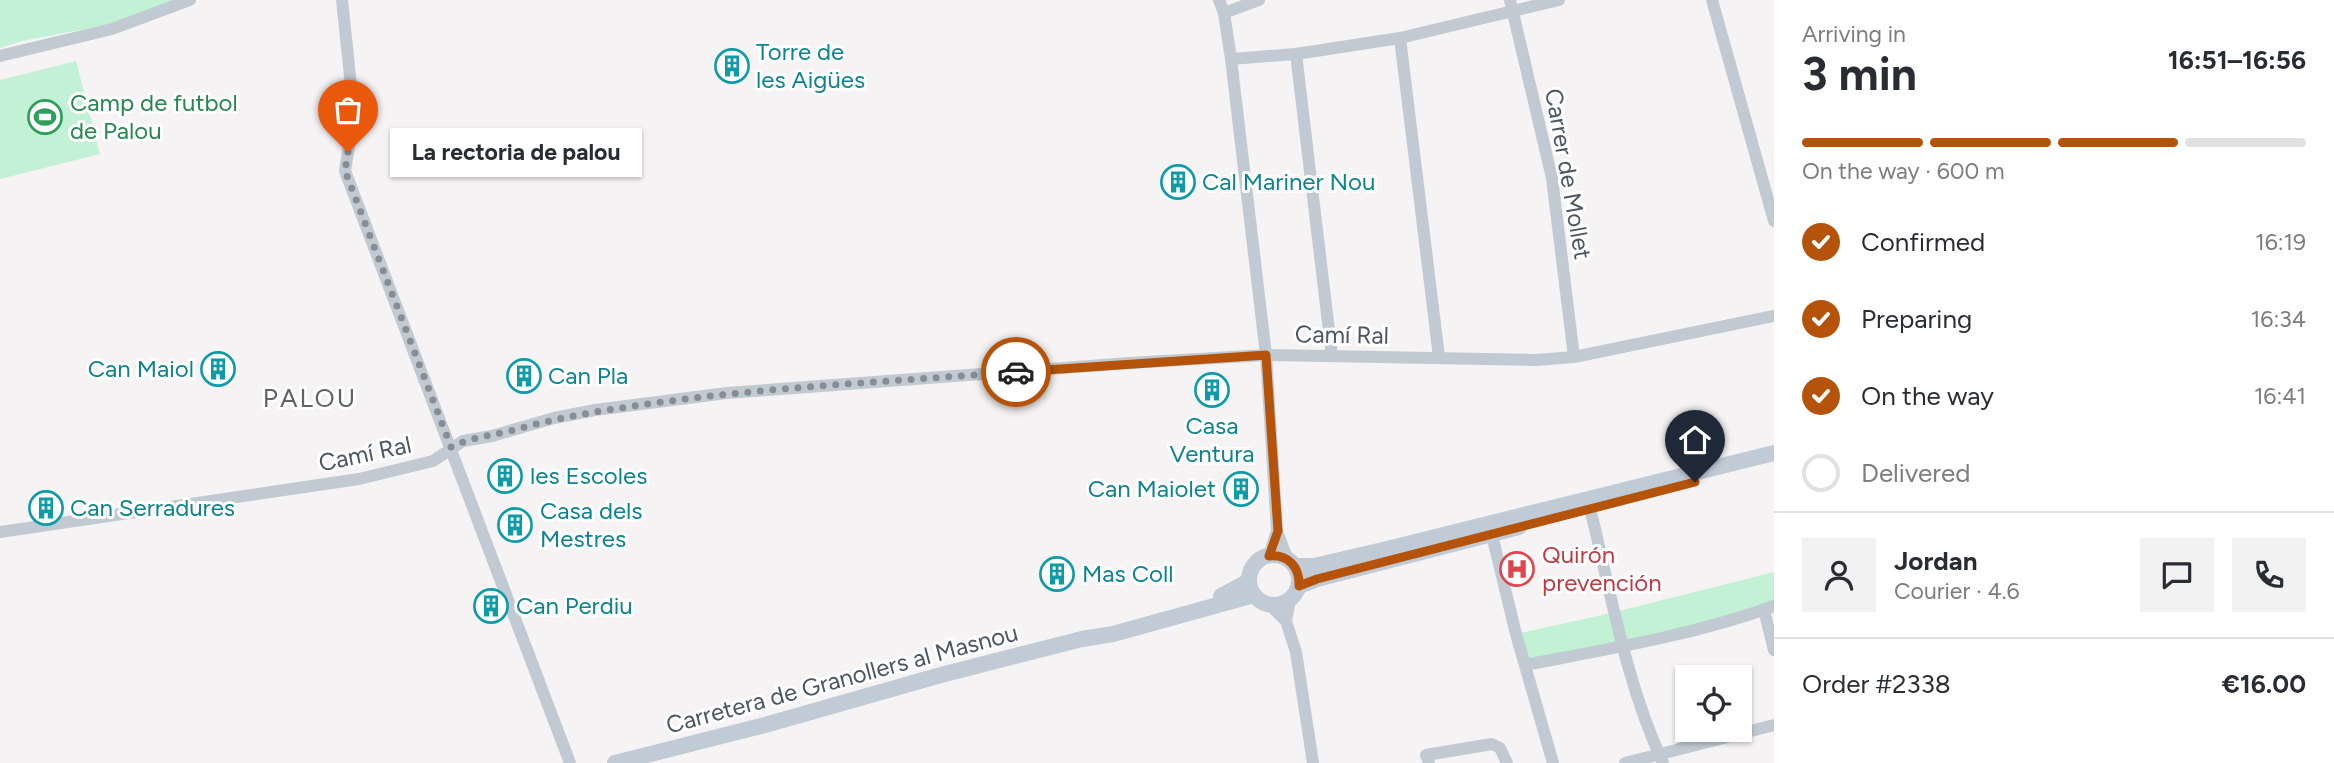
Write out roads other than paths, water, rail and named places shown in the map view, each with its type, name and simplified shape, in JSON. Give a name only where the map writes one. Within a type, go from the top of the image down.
[{"type":"main road","points":[[1774,453],[1314,566],[1269,556],[1262,558],[1253,567],[1252,588],[1261,601],[1270,605],[1285,603],[1294,593],[1317,579],[1774,463]]},
{"type":"main road","points":[[1291,562],[1299,576],[1294,593]]},
{"type":"main road","name":"Carretera de Granollers al Masnou","points":[[615,763],[1082,639],[1113,634],[1252,588]]},
{"type":"street","points":[[0,56],[113,29],[190,0]]},
{"type":"street","points":[[342,0],[354,114],[345,171],[570,763]]},
{"type":"street","points":[[1259,0],[1222,6],[1231,59],[1266,355],[1278,531],[1291,562]]},
{"type":"street","points":[[1231,59],[1296,54],[1400,38],[1511,5],[1559,0]]},
{"type":"street","points":[[1712,0],[1774,221]]},
{"type":"street","name":"Carrer de Mollet","points":[[1511,5],[1552,178],[1574,356]]},
{"type":"street","points":[[1400,38],[1439,357]]},
{"type":"street","points":[[1296,54],[1332,356]]},
{"type":"street","name":"Camí Ral","points":[[0,532],[359,479],[433,461],[463,441],[492,436],[554,418],[727,393],[1266,355],[1536,360],[1574,356],[1774,316]]},
{"type":"street","points":[[1590,508],[1638,701],[1661,759]]},
{"type":"street","points":[[1269,556],[1278,531]]},
{"type":"street","points":[[1493,535],[1525,665],[1553,763]]},
{"type":"street","points":[[1286,621],[1294,593]]},
{"type":"street","points":[[1270,605],[1286,621],[1296,652],[1313,763]]},
{"type":"street","points":[[1525,665],[1623,646],[1769,608],[1774,650]]},
{"type":"street","points":[[1625,763],[1661,759],[1774,726]]},
{"type":"street","points":[[1427,759],[1492,744],[1500,748],[1507,763]]},
{"type":"place","name":"Torre de les Aigües","points":[[732,66]]},
{"type":"place","name":"Camp de futbol de Palou","points":[[45,117]]},
{"type":"place","name":"La rectoria de palou","points":[[348,152]]},
{"type":"place","name":"Cal Mariner Nou","points":[[1178,182]]},
{"type":"place","name":"Can Maiol","points":[[218,369]]},
{"type":"place","name":"Can Pla","points":[[524,376]]},
{"type":"place","name":"Casa Ventura","points":[[1212,390]]},
{"type":"place","name":"les Escoles","points":[[505,476]]},
{"type":"place","name":"Can Maiolet","points":[[1241,489]]},
{"type":"place","name":"Can Serradures","points":[[46,508]]},
{"type":"place","name":"Casa dels Mestres","points":[[515,525]]},
{"type":"place","name":"Quirón prevención","points":[[1517,569]]},
{"type":"place","name":"Mas Coll","points":[[1057,574]]},
{"type":"place","name":"Can Perdiu","points":[[491,606]]},
{"type":"district","name":"PALOU","points":[[310,398]]}]
